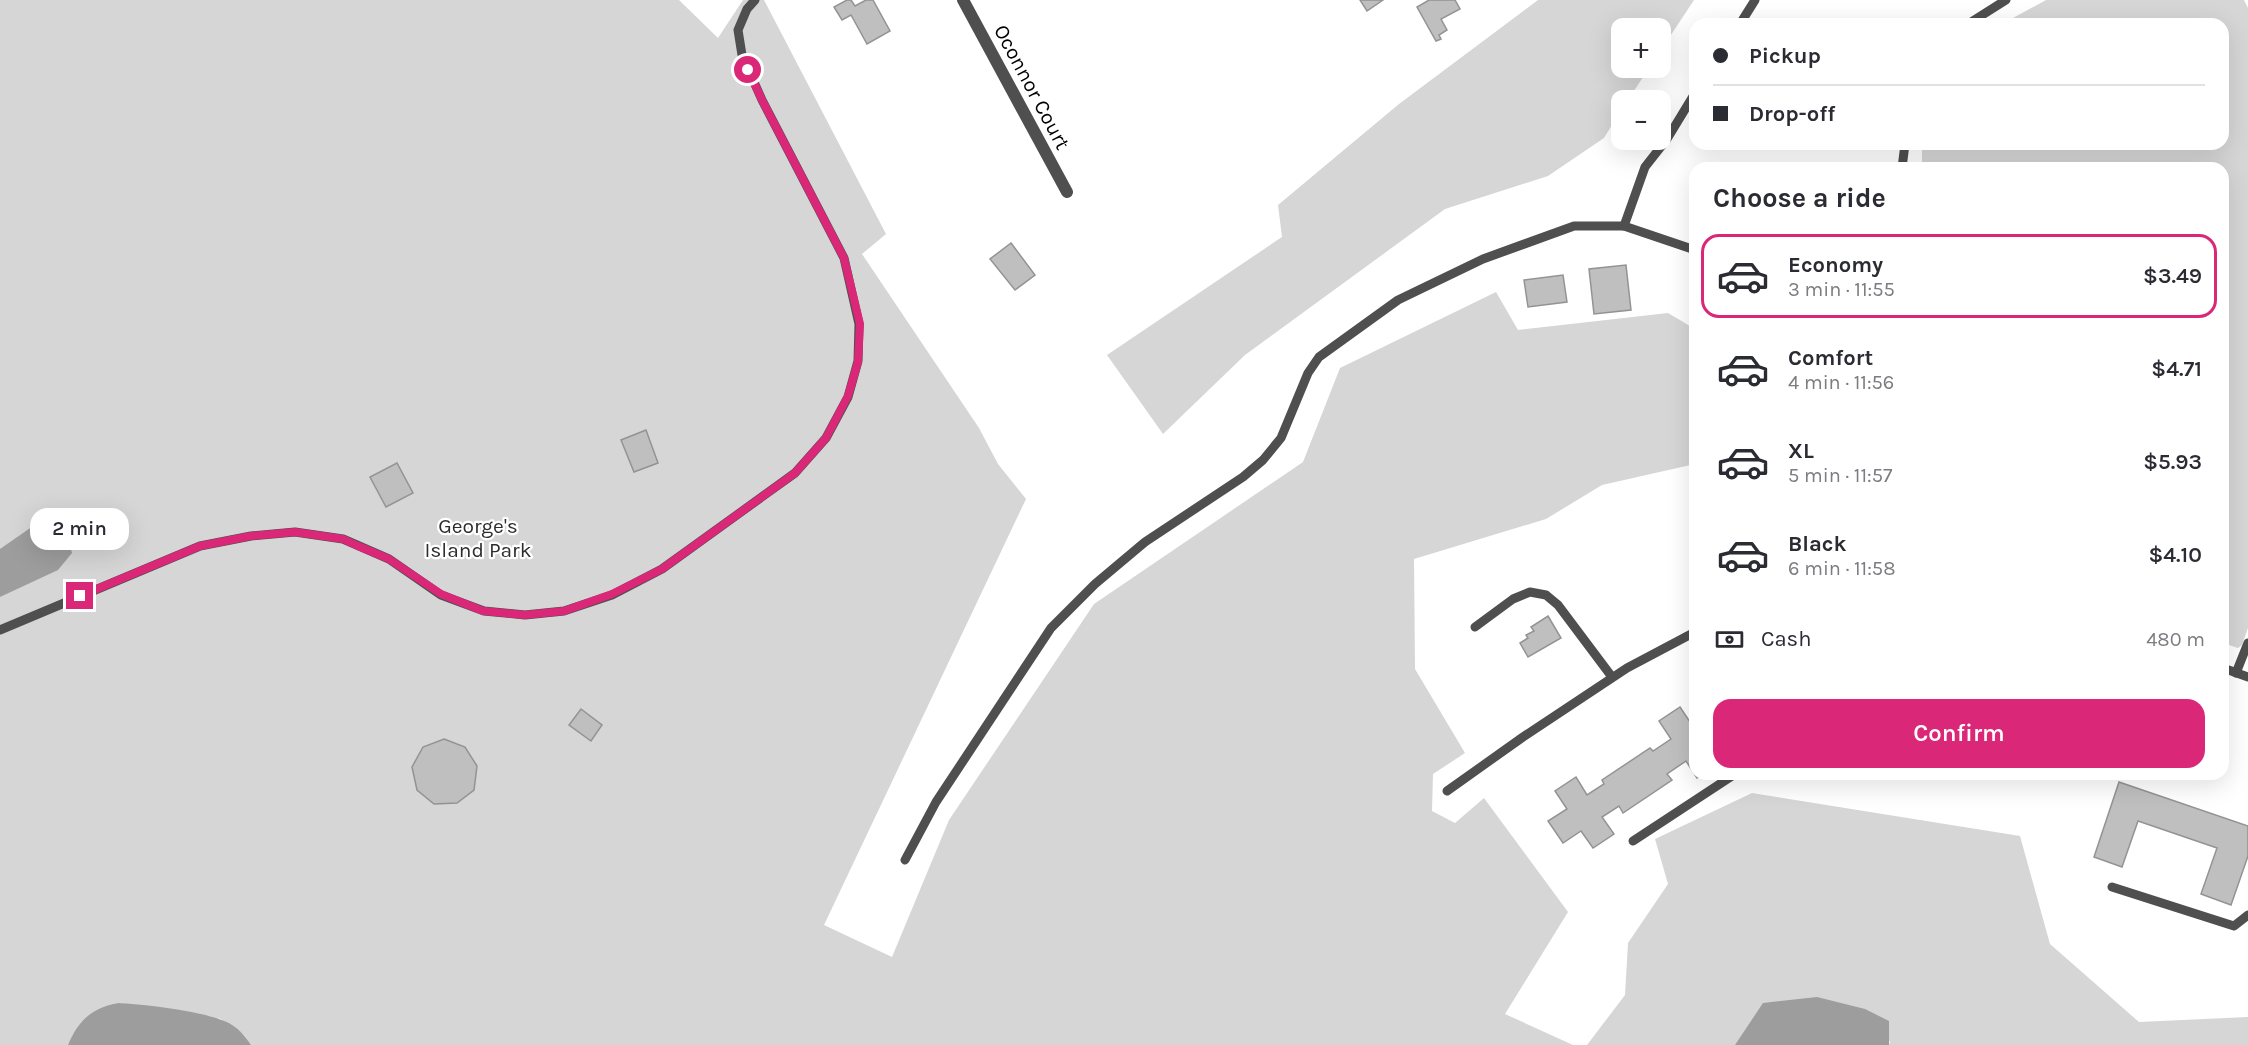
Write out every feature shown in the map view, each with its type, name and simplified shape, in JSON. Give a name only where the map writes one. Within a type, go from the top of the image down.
[{"type":"street","name":"Oconnor Court","points":[[963,0],[1067,192]]},
{"type":"lane","points":[[0,630],[200,546],[251,536],[295,532],[343,539],[389,559],[441,594],[483,611],[525,615],[564,611],[612,594],[662,569],[795,473],[826,438],[848,396],[858,362],[860,324],[844,258],[762,100],[742,55],[738,30],[747,9],[755,0]]},
{"type":"lane","points":[[1744,18],[1755,0]]},
{"type":"lane","points":[[1978,18],[2006,0]]},
{"type":"lane","points":[[1624,226],[1645,167],[1667,139],[1689,103]]},
{"type":"lane","points":[[905,860],[936,802],[1051,628],[1095,584],[1145,542],[1243,477],[1263,460],[1281,438],[1308,373],[1319,357],[1398,300],[1483,259],[1574,226],[1624,226],[1689,248]]},
{"type":"lane","points":[[1475,627],[1514,599],[1530,592],[1546,594],[1558,604],[1612,677]]},
{"type":"lane","points":[[1447,791],[1612,677],[1689,635]]},
{"type":"lane","points":[[2236,673],[2248,643]]},
{"type":"lane","points":[[2229,670],[2248,677]]},
{"type":"lane","points":[[1634,840],[1726,780]]},
{"type":"lane","points":[[2112,887],[2234,926],[2248,915]]},
{"type":"green space","name":"George's Island Park","points":[[0,0],[679,0],[718,38],[743,0],[764,0],[886,234],[862,254],[979,428],[998,464],[1026,499],[824,925],[892,957],[949,820],[1094,604],[1303,462],[1340,368],[1496,292],[1518,330],[1668,313],[1689,325],[1689,465],[1602,485],[1546,519],[1414,559],[1415,669],[1465,753],[1433,774],[1432,811],[1455,823],[1484,798],[1568,912],[1505,1014],[1573,1045],[251,1045],[245,1036],[221,1019],[179,1010],[118,1003],[100,1008],[87,1017],[76,1029],[68,1045],[0,1045]]},
{"type":"green space","points":[[1538,0],[1694,0],[1671,35],[1671,18],[1611,18],[1611,78],[1642,78],[1635,90],[1611,90],[1611,126],[1604,138],[1548,176],[1445,209],[1245,355],[1163,434],[1107,355],[1282,237],[1278,205],[1399,104]]},
{"type":"green space","points":[[2046,0],[2244,0],[2248,8],[2248,628],[2242,645],[2238,648],[2229,645],[2229,162],[1922,162],[1922,150],[2229,150],[2229,18],[2013,18]]},
{"type":"green space","points":[[1752,793],[2020,836],[2050,944],[2139,1022],[2248,1017],[2248,1045],[1889,1045],[1890,1041],[1740,1041],[1735,1045],[1587,1045],[1625,995],[1628,943],[1668,884],[1655,839]]},
{"type":"shaded area","points":[[36,524],[64,524],[72,553],[58,570],[0,597],[0,549]]},
{"type":"shaded area","points":[[1817,997],[1865,1009],[1889,1021],[1889,1045],[1735,1045],[1763,1003]]},
{"type":"shaded area","points":[[118,1003],[160,1007],[223,1020],[243,1034],[251,1045],[68,1045],[76,1029],[87,1017],[100,1008]]},
{"type":"building","points":[[851,0],[855,6],[866,0],[873,0],[890,31],[867,44],[851,15],[842,20],[834,7]]},
{"type":"building","points":[[1360,0],[1383,0],[1367,11]]},
{"type":"building","points":[[1429,0],[1455,0],[1460,9],[1441,19],[1447,30],[1439,35],[1441,39],[1436,41],[1417,7]]},
{"type":"building","points":[[1011,243],[1035,275],[1015,290],[990,259]]},
{"type":"building","points":[[1626,265],[1631,310],[1594,314],[1589,269]]},
{"type":"building","points":[[1563,275],[1567,302],[1528,307],[1524,280]]},
{"type":"building","points":[[646,430],[658,463],[634,472],[621,440]]},
{"type":"building","points":[[397,463],[413,493],[386,507],[370,477]]},
{"type":"building","points":[[1548,616],[1561,638],[1528,657],[1520,643],[1528,638],[1526,635],[1534,631],[1531,627]]},
{"type":"building","points":[[1680,707],[1689,720],[1689,766],[1686,761],[1667,774],[1672,780],[1623,813],[1619,806],[1602,817],[1614,834],[1593,848],[1581,831],[1563,843],[1548,821],[1567,809],[1555,791],[1576,777],[1587,795],[1604,784],[1602,780],[1650,748],[1653,751],[1671,739],[1659,721]]},
{"type":"building","points":[[581,709],[602,725],[591,741],[569,725]]},
{"type":"building","points":[[444,739],[465,747],[477,766],[474,790],[457,803],[434,804],[417,790],[412,767],[423,747]]},
{"type":"building","points":[[2119,782],[2248,826],[2248,856],[2231,905],[2201,894],[2217,848],[2138,821],[2122,867],[2094,857]]},
{"type":"route","points":[[80,596],[200,546],[251,536],[295,532],[343,539],[389,559],[441,594],[483,611],[525,615],[564,611],[612,594],[662,569],[795,473],[826,438],[848,396],[858,362],[860,324],[844,258],[748,70]]}]
